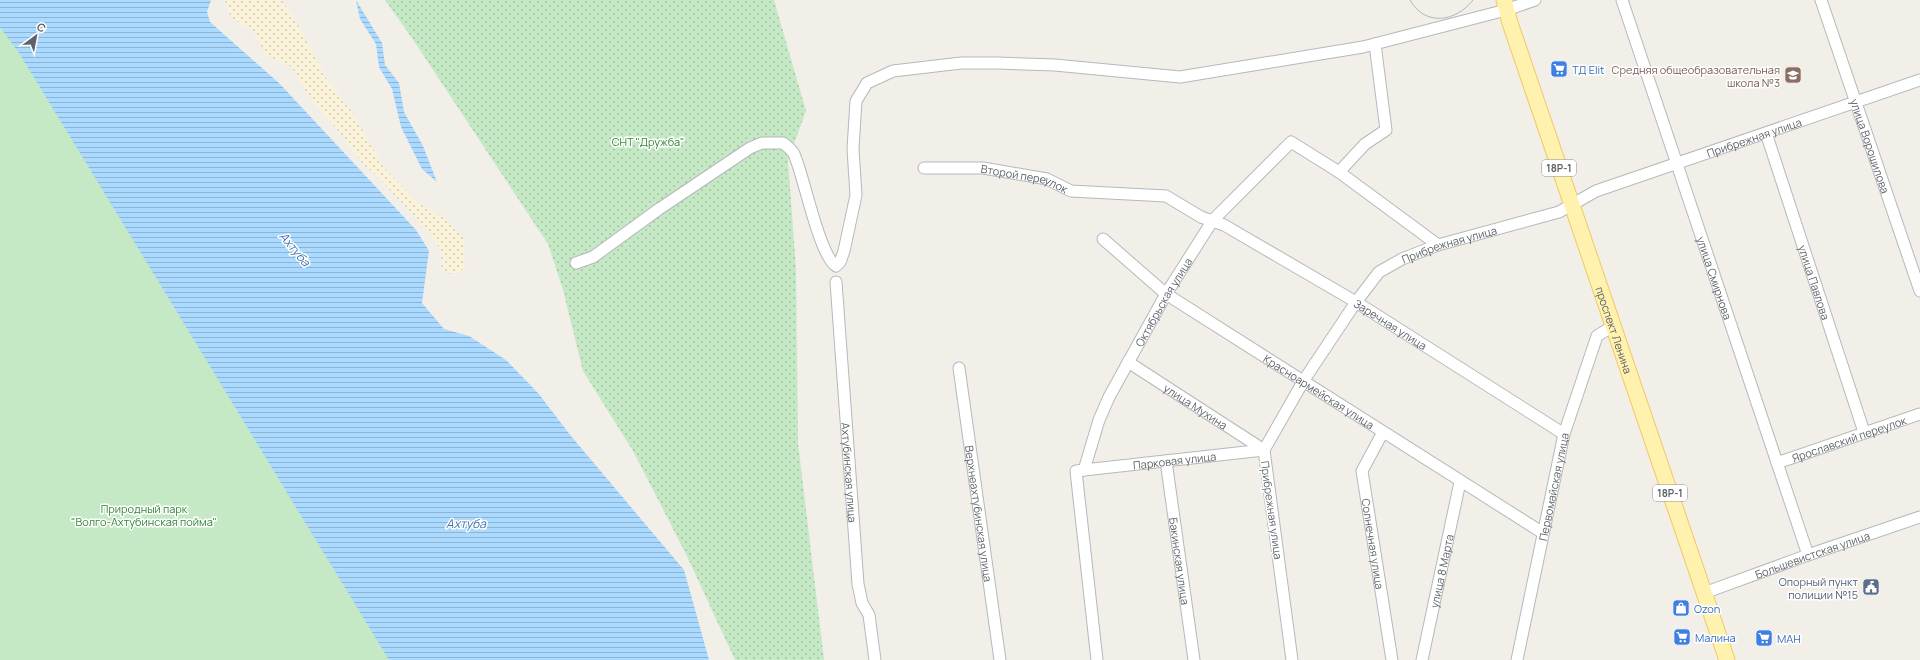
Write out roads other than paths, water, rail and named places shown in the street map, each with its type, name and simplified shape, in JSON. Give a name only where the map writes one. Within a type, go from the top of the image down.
[{"type":"main road","name":"проспект Ленина","points":[[1505,5],[1571,204],[1727,660]]},
{"type":"street","points":[[576,263],[593,257],[659,209],[750,148],[762,143],[783,143],[794,152],[810,206],[825,247],[832,263],[836,266],[840,262],[844,251],[856,195],[853,149],[856,101],[867,83],[894,71],[961,63],[997,63],[1055,65],[1180,77],[1363,47],[1505,5],[1535,0]]},
{"type":"street","name":"улица Смирнова","points":[[1622,0],[1808,555]]},
{"type":"street","name":"улица Ворошилова","points":[[1821,0],[1920,291]]},
{"type":"street","points":[[1339,172],[1365,144],[1386,130],[1375,44]]},
{"type":"street","name":"Прибрежная улица","points":[[1292,660],[1264,450],[1304,380],[1356,302],[1379,272],[1402,259],[1438,245],[1559,212],[1596,191],[1676,162],[1920,80]]},
{"type":"street","name":"улица Павлова","points":[[1766,133],[1864,432]]},
{"type":"street","name":"Октябрьская улица","points":[[1097,660],[1076,471],[1084,470],[1099,420],[1109,397],[1128,362],[1166,294],[1213,220],[1291,142],[1339,172],[1438,245]]},
{"type":"street","name":"Второй переулок","points":[[924,168],[983,168],[1047,179],[1071,191],[1166,196],[1202,217],[1213,220]]},
{"type":"street","name":"Заречная улица","points":[[1213,220],[1356,302],[1564,434]]},
{"type":"street","name":"Красноармейская улица","points":[[1103,239],[1166,294],[1304,380],[1460,482],[1543,533]]},
{"type":"street","name":"Ахтубинская улица","points":[[836,282],[858,584],[862,603],[869,615],[876,660]]},
{"type":"street","name":"Первомайская улица","points":[[1517,660],[1564,434],[1596,336],[1613,326]]},
{"type":"street","name":"улица Мухина","points":[[1128,362],[1264,450]]},
{"type":"street","name":"Верхнеахтубинская улица","points":[[960,368],[1000,660]]},
{"type":"street","name":"Ярославский переулок","points":[[1777,463],[1920,414]]},
{"type":"street","name":"Солнечная улица","points":[[1383,432],[1362,471],[1392,660]]},
{"type":"street","name":"Парковая улица","points":[[1084,470],[1264,450]]},
{"type":"street","name":"Бакинская улица","points":[[1166,461],[1194,660]]},
{"type":"street","name":"улица 8 Марта","points":[[1422,660],[1460,482]]},
{"type":"street","name":"Большевистская улица","points":[[1704,593],[1808,555],[1920,517]]},
{"type":"water","name":"Ахтуба","points":[[0,0],[211,0],[207,12],[210,22],[279,83],[416,230],[429,251],[422,303],[444,329],[469,336],[506,360],[538,393],[571,436],[684,570],[709,660],[389,660],[19,53],[0,27]]},
{"type":"water","points":[[356,0],[382,43],[385,65],[399,83],[404,112],[423,146],[437,182],[422,169],[401,127],[392,89],[379,67],[376,44],[360,19]]},
{"type":"tram line","points":[[1410,0],[1416,9],[1432,18],[1450,17],[1458,13],[1473,0]]},
{"type":"place","name":"ТД Elit","points":[[1559,69]]},
{"type":"place","name":"Средняя общеобразовательная школа №3","points":[[1793,75]]},
{"type":"place","name":"Опорный пункт полиции №15","points":[[1871,587]]},
{"type":"place","name":"Ozon","points":[[1681,608]]},
{"type":"place","name":"Малина","points":[[1682,637]]},
{"type":"place","name":"МАН","points":[[1764,638]]},
{"type":"park label","name":"СНТ \"Дружба\"","points":[[648,141]]},
{"type":"park label","name":"Природный парк \"Волго-Ахтубинская пойма\"","points":[[144,514]]}]
